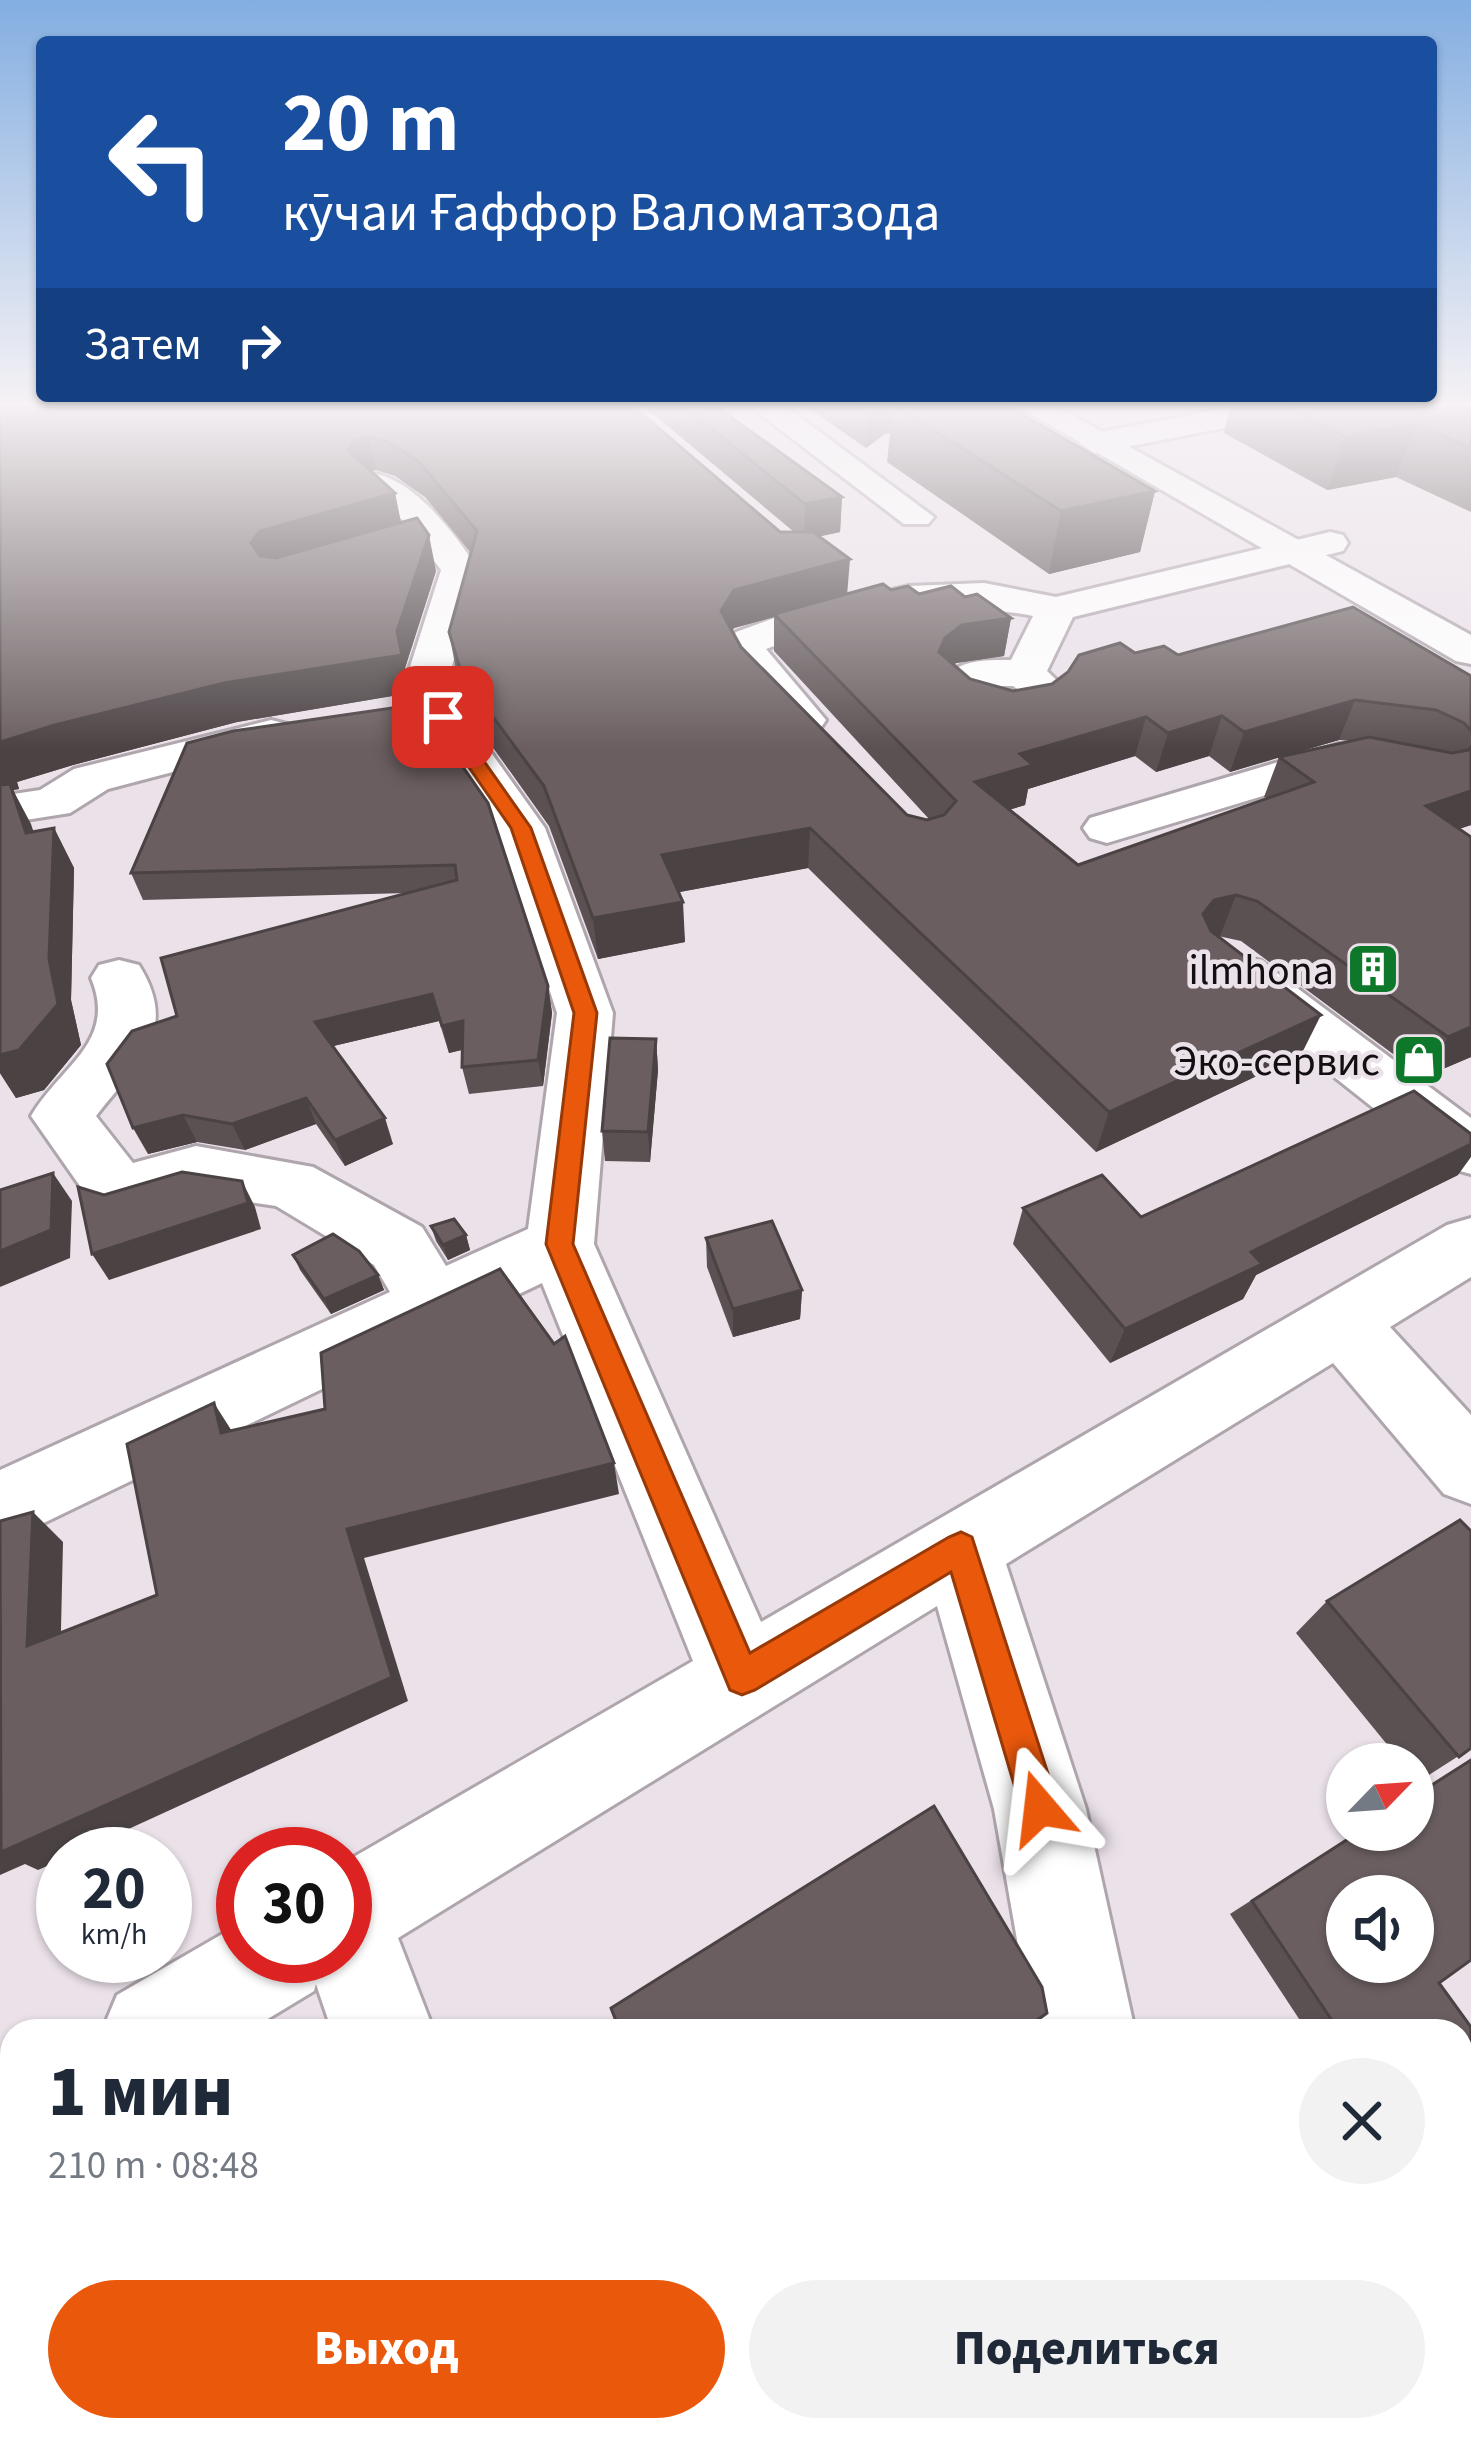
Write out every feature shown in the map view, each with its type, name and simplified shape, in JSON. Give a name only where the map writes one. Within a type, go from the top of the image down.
[{"type":"main road","points":[[417,521],[412,541],[460,570],[430,670],[424,714],[521,828],[585,1013],[560,1244],[742,1677]]},
{"type":"main road","points":[[1254,521],[1471,617]]},
{"type":"main road","points":[[1267,521],[1471,652]]},
{"type":"main road","points":[[824,740],[759,673],[748,657],[750,641],[810,621],[935,594],[984,595],[1056,609],[1310,548]]},
{"type":"main road","points":[[1023,673],[1036,657],[1056,609]]},
{"type":"main road","points":[[0,810],[53,803],[91,779],[319,725]]},
{"type":"main road","points":[[1107,828],[1339,758],[1397,763]]},
{"type":"main road","points":[[1219,956],[1471,1151]]},
{"type":"main road","points":[[119,978],[127,996],[128,1035],[62,1116],[119,1192],[196,1170],[290,1184],[398,1246],[433,1304]]},
{"type":"main road","points":[[0,1508],[560,1244]]},
{"type":"main road","points":[[372,1904],[742,1677],[1471,1244]]},
{"type":"main road","points":[[1339,1320],[1471,1469]]},
{"type":"main road","points":[[961,1548],[1040,1808],[1082,2019]]},
{"type":"main road","points":[[173,2019],[234,1983]]},
{"type":"main road","points":[[366,1983],[379,2019]]},
{"type":"building","points":[[0,521],[296,521],[260,531],[251,543],[260,556],[276,558],[407,521],[419,521],[429,535],[397,631],[402,655],[224,683],[0,742]]},
{"type":"building","points":[[468,521],[767,521],[780,532],[813,532],[850,559],[734,590],[721,611],[741,647],[907,815],[927,820],[944,815],[956,801],[774,614],[883,584],[891,590],[908,586],[919,594],[951,586],[965,597],[977,594],[1011,618],[962,625],[945,638],[939,652],[970,679],[1013,691],[1052,684],[1079,655],[1120,643],[1135,653],[1164,646],[1178,655],[1353,607],[1471,676],[1471,731],[1436,710],[1355,700],[1244,732],[1222,716],[1168,733],[1146,717],[1020,754],[1033,765],[975,782],[1078,865],[1314,782],[1279,757],[1369,737],[1452,753],[1471,746],[1471,791],[1426,806],[1471,837],[1471,1027],[1448,1037],[1257,901],[1236,895],[1214,900],[1203,914],[1211,931],[1321,1015],[1109,1112],[810,828],[662,855],[683,902],[593,918],[544,786],[462,675],[449,632],[477,531]]},
{"type":"building","points":[[419,704],[488,803],[548,986],[538,1060],[462,1067],[463,1021],[442,1026],[432,994],[315,1022],[385,1118],[335,1140],[306,1098],[232,1124],[183,1115],[133,1128],[107,1064],[132,1031],[177,1016],[161,958],[457,880],[455,865],[131,873],[187,743],[233,731]]},
{"type":"building","points":[[10,784],[26,833],[54,828],[49,959],[58,1004],[19,1050],[0,1055],[0,785]]},
{"type":"building","points":[[610,1038],[656,1039],[648,1132],[602,1131]]},
{"type":"building","points":[[1414,1091],[1471,1134],[1471,1144],[1251,1252],[1262,1264],[1125,1329],[1023,1208],[1102,1175],[1141,1217]]},
{"type":"building","points":[[182,1172],[242,1181],[248,1203],[92,1254],[78,1187],[104,1195]]},
{"type":"building","points":[[53,1173],[51,1230],[0,1251],[0,1190]]},
{"type":"building","points":[[454,1219],[466,1235],[443,1245],[431,1226]]},
{"type":"building","points":[[772,1221],[802,1290],[733,1309],[706,1238]]},
{"type":"building","points":[[333,1234],[359,1251],[378,1275],[324,1299],[293,1255]]},
{"type":"building","points":[[500,1269],[554,1344],[565,1336],[614,1463],[347,1529],[392,1677],[57,1827],[36,1827],[36,1836],[1,1852],[0,1521],[33,1512],[27,1646],[157,1595],[127,1444],[214,1403],[221,1433],[325,1409],[321,1353]]},
{"type":"building","points":[[1460,1520],[1471,1531],[1471,1748],[1459,1757],[1327,1601]]},
{"type":"building","points":[[1471,1760],[1471,1960],[1439,1983],[1465,2019],[1331,2019],[1252,1901],[1329,1851],[1434,1851],[1434,1784]]},
{"type":"building","points":[[934,1806],[1042,1987],[1047,2013],[1039,2019],[615,2019],[611,2008]]},
{"type":"place","name":"ilmhona","points":[[1373,969]]},
{"type":"place","name":"Эко-сервис","points":[[1419,1060]]},
{"type":"route","points":[[443,717],[521,828],[585,1013],[560,1244],[742,1677],[961,1548],[1040,1808]]}]
